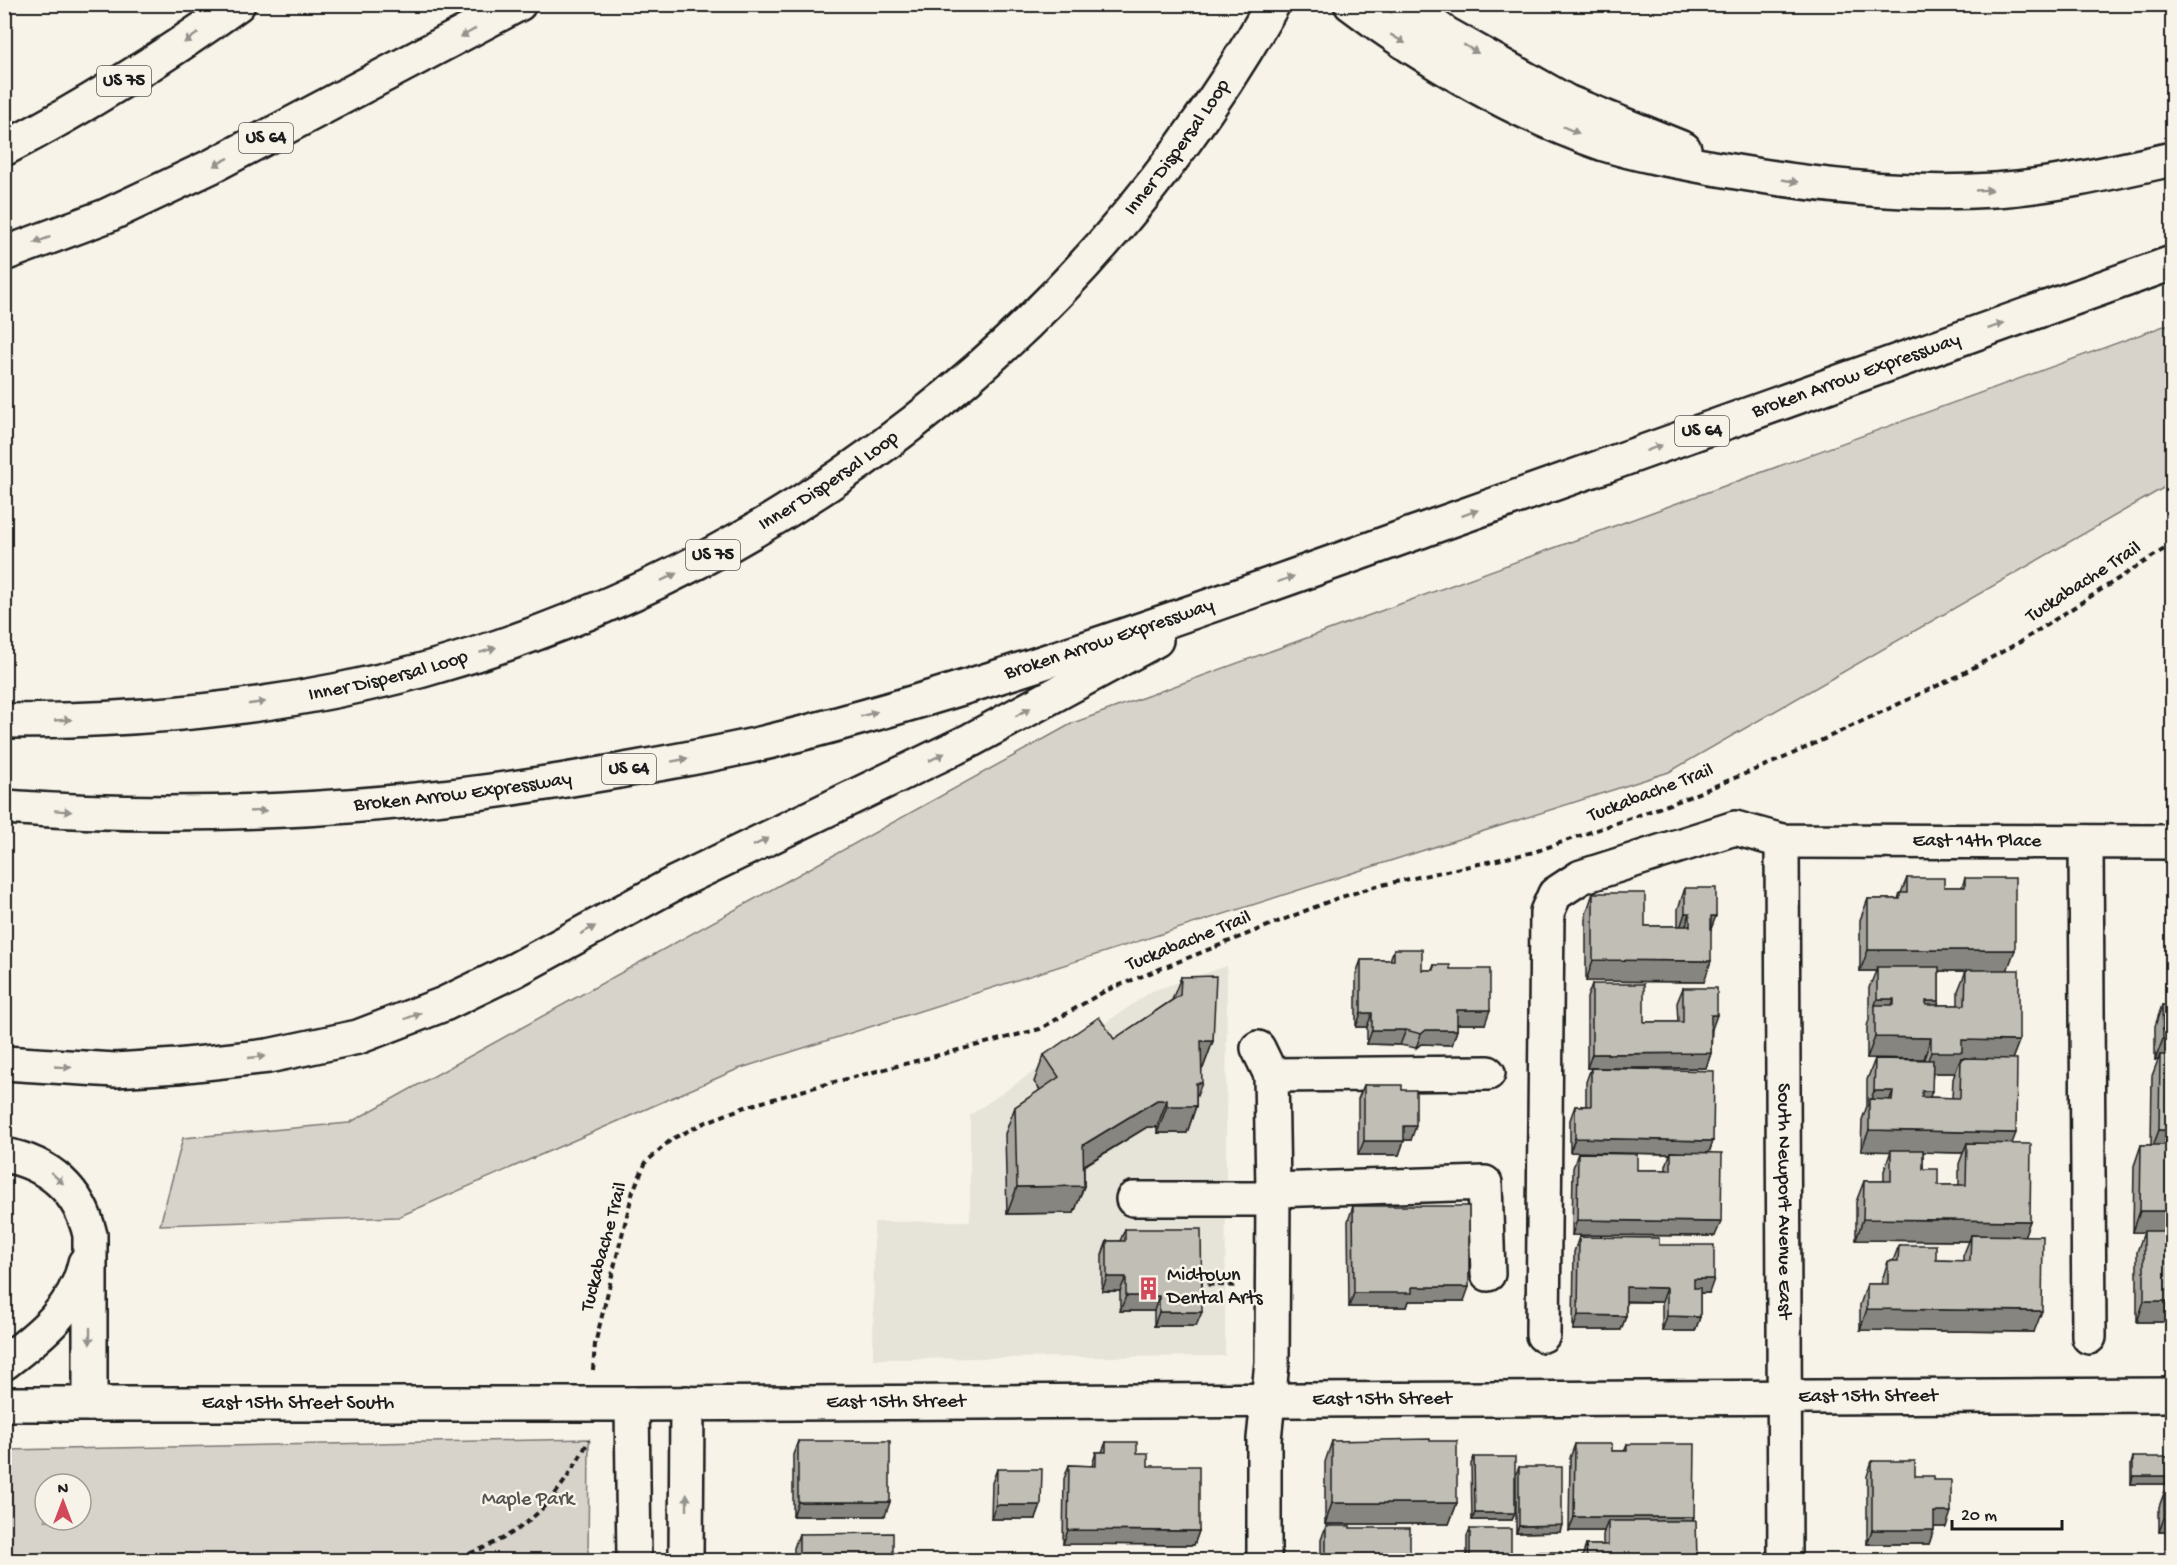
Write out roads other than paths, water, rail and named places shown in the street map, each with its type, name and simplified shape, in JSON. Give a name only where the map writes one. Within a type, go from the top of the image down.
[{"type":"main road","name":"US 75","points":[[4,148],[62,119],[163,58],[238,4]]},
{"type":"main road","name":"US 64","points":[[4,254],[106,216],[212,166],[519,4]]},
{"type":"main road","name":"Inner Dispersal Loop","points":[[4,721],[180,712],[294,698],[362,685],[433,667],[555,626],[628,597],[720,551],[813,496],[920,419],[1003,346],[1061,290],[1158,178],[1243,57],[1273,4]]},
{"type":"main road","points":[[1351,4],[1390,35],[1525,110],[1605,130]]},
{"type":"main road","points":[[1405,4],[1446,34],[1567,102],[1634,153],[1821,186],[1878,191],[1942,192],[1997,190],[2066,180],[2172,159]]},
{"type":"main road","name":"Broken Arrow Expressway","points":[[4,807],[73,812],[213,813],[383,805],[543,785],[780,739],[977,683],[1231,598],[2172,264]]},
{"type":"main road","points":[[4,1063],[115,1070],[177,1066],[268,1056],[358,1037],[454,999],[678,882],[971,740],[1231,598]]},
{"type":"main road","name":"East 14th Place","points":[[1543,1335],[1546,912],[1555,894],[1581,877],[1735,828],[1782,841],[2172,842]]},
{"type":"main road","name":"South Newport Avenue East","points":[[1782,841],[1785,1560]]},
{"type":"main road","points":[[2086,842],[2089,1337]]},
{"type":"main road","points":[[1264,1560],[1264,1439],[1273,1351],[1274,1194],[1265,1061],[1488,1073]]},
{"type":"main road","points":[[4,1155],[37,1164],[50,1171],[70,1190],[86,1219],[90,1235],[90,1404]]},
{"type":"main road","points":[[1133,1199],[1485,1183],[1488,1274]]},
{"type":"main road","points":[[4,1363],[65,1310],[82,1274],[90,1235]]},
{"type":"main road","name":"East 15th Street","points":[[592,1403],[2172,1395]]},
{"type":"main road","name":"East 15th Street South","points":[[4,1404],[592,1403]]},
{"type":"main road","points":[[686,1560],[687,1403]]},
{"type":"main road","points":[[632,1404],[634,1560]]},
{"type":"place","name":"Midtown Dental Arts","points":[[1149,1288]]},
{"type":"park label","name":"Maple Park","points":[[528,1500]]}]
